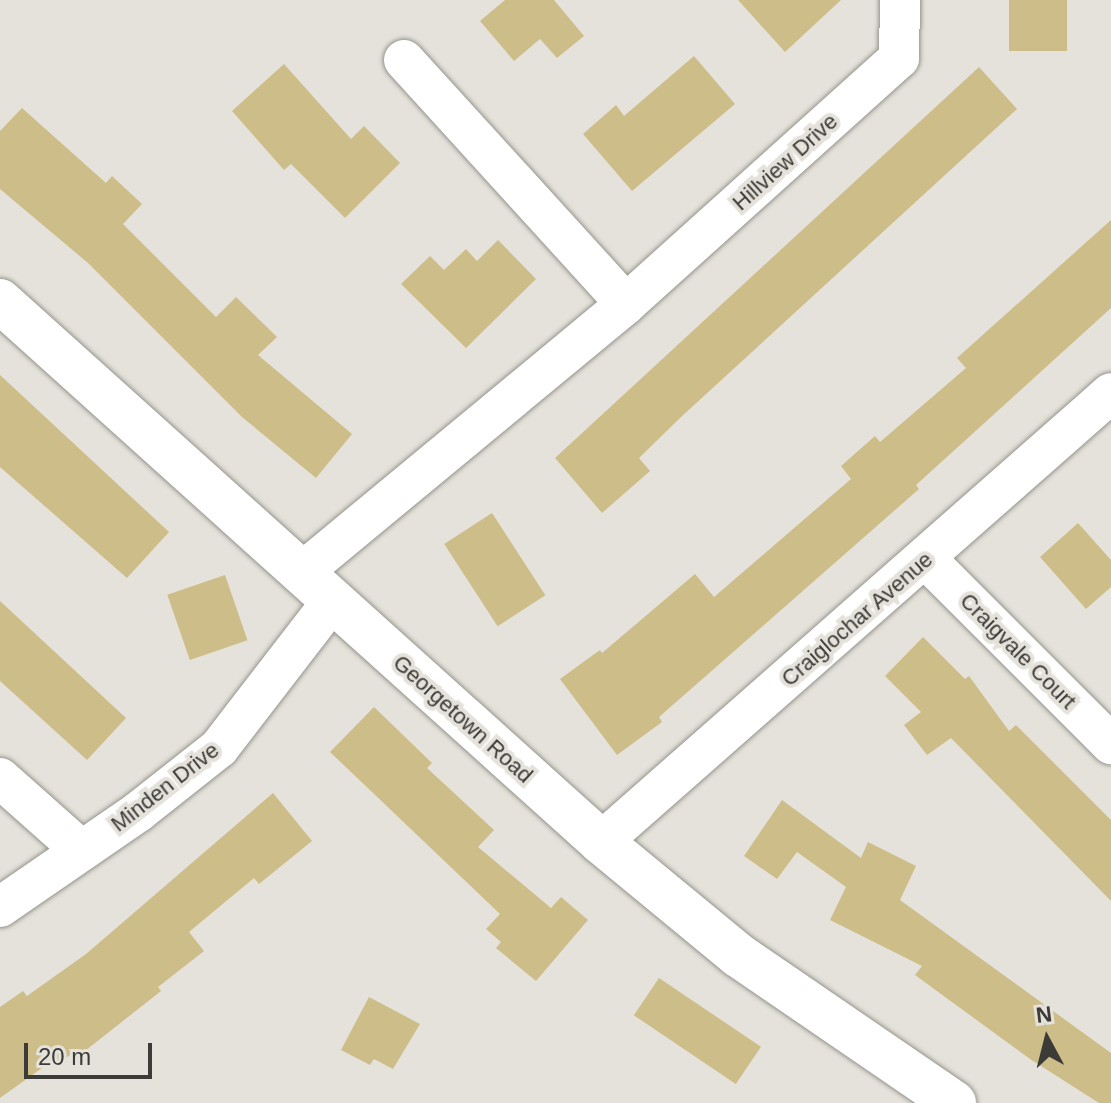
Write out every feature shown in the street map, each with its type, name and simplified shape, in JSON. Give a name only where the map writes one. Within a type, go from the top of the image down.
[{"type":"street","name":"Hillview Drive","points":[[317,586],[899,58],[900,0]]},
{"type":"street","points":[[404,60],[626,304]]},
{"type":"street","name":"Georgetown Road","points":[[0,301],[601,842],[738,955],[954,1103]]},
{"type":"street","name":"Craiglochar Avenue","points":[[601,842],[1111,393]]},
{"type":"street","name":"Craigvale Court","points":[[926,559],[1111,744]]},
{"type":"street","name":"Minden Drive","points":[[0,907],[219,748],[317,586]]},
{"type":"street","points":[[0,778],[81,850]]},
{"type":"building","points":[[505,0],[554,0],[584,36],[557,58],[540,39],[514,61],[480,21]]},
{"type":"building","points":[[738,0],[841,0],[785,52]]},
{"type":"building","points":[[1009,0],[1067,0],[1067,51],[1009,51]]},
{"type":"building","points":[[694,56],[735,104],[632,191],[583,134],[616,105],[624,116]]},
{"type":"building","points":[[284,64],[351,139],[364,126],[400,163],[345,218],[291,164],[284,170],[232,111]]},
{"type":"building","points":[[979,67],[1017,109],[681,417],[639,458],[650,471],[602,513],[555,458]]},
{"type":"building","points":[[22,108],[106,183],[112,176],[142,204],[123,224],[216,317],[236,297],[277,337],[258,355],[352,434],[316,478],[242,417],[88,263],[0,189],[0,131]]},
{"type":"building","points":[[1111,220],[1111,308],[916,485],[919,489],[659,717],[662,722],[617,755],[560,679],[600,650],[602,653],[695,574],[714,597],[851,479],[841,466],[875,436],[880,442],[966,368],[957,358]]},
{"type":"building","points":[[498,240],[536,279],[466,348],[401,284],[430,256],[444,270],[466,249],[477,261]]},
{"type":"building","points":[[0,375],[169,532],[127,578],[0,467]]},
{"type":"building","points":[[492,513],[545,595],[498,626],[444,544]]},
{"type":"building","points":[[1078,523],[1111,560],[1111,587],[1086,609],[1040,557]]},
{"type":"building","points":[[225,575],[247,640],[190,660],[167,595]]},
{"type":"building","points":[[0,601],[126,718],[87,760],[0,681]]},
{"type":"building","points":[[923,637],[965,679],[969,676],[1009,731],[1016,725],[1111,820],[1111,901],[951,738],[927,755],[904,725],[921,712],[885,676]]},
{"type":"building","points":[[374,707],[432,763],[427,768],[494,830],[478,847],[551,908],[561,897],[588,920],[536,981],[496,948],[501,942],[486,929],[500,914],[330,752]]},
{"type":"building","points":[[273,793],[312,841],[259,884],[254,878],[189,932],[204,951],[158,987],[161,991],[76,1058],[73,1053],[52,1068],[49,1063],[0,1098],[0,1007],[23,991],[27,996],[86,954]]},
{"type":"building","points":[[782,800],[861,858],[868,842],[916,866],[900,900],[1111,1053],[1111,1103],[1099,1103],[1030,1059],[915,975],[922,966],[830,920],[846,887],[797,852],[777,879],[744,856]]},
{"type":"building","points":[[659,978],[761,1047],[736,1084],[634,1015]]},
{"type":"building","points":[[369,997],[420,1024],[393,1069],[374,1059],[370,1065],[341,1050]]}]
